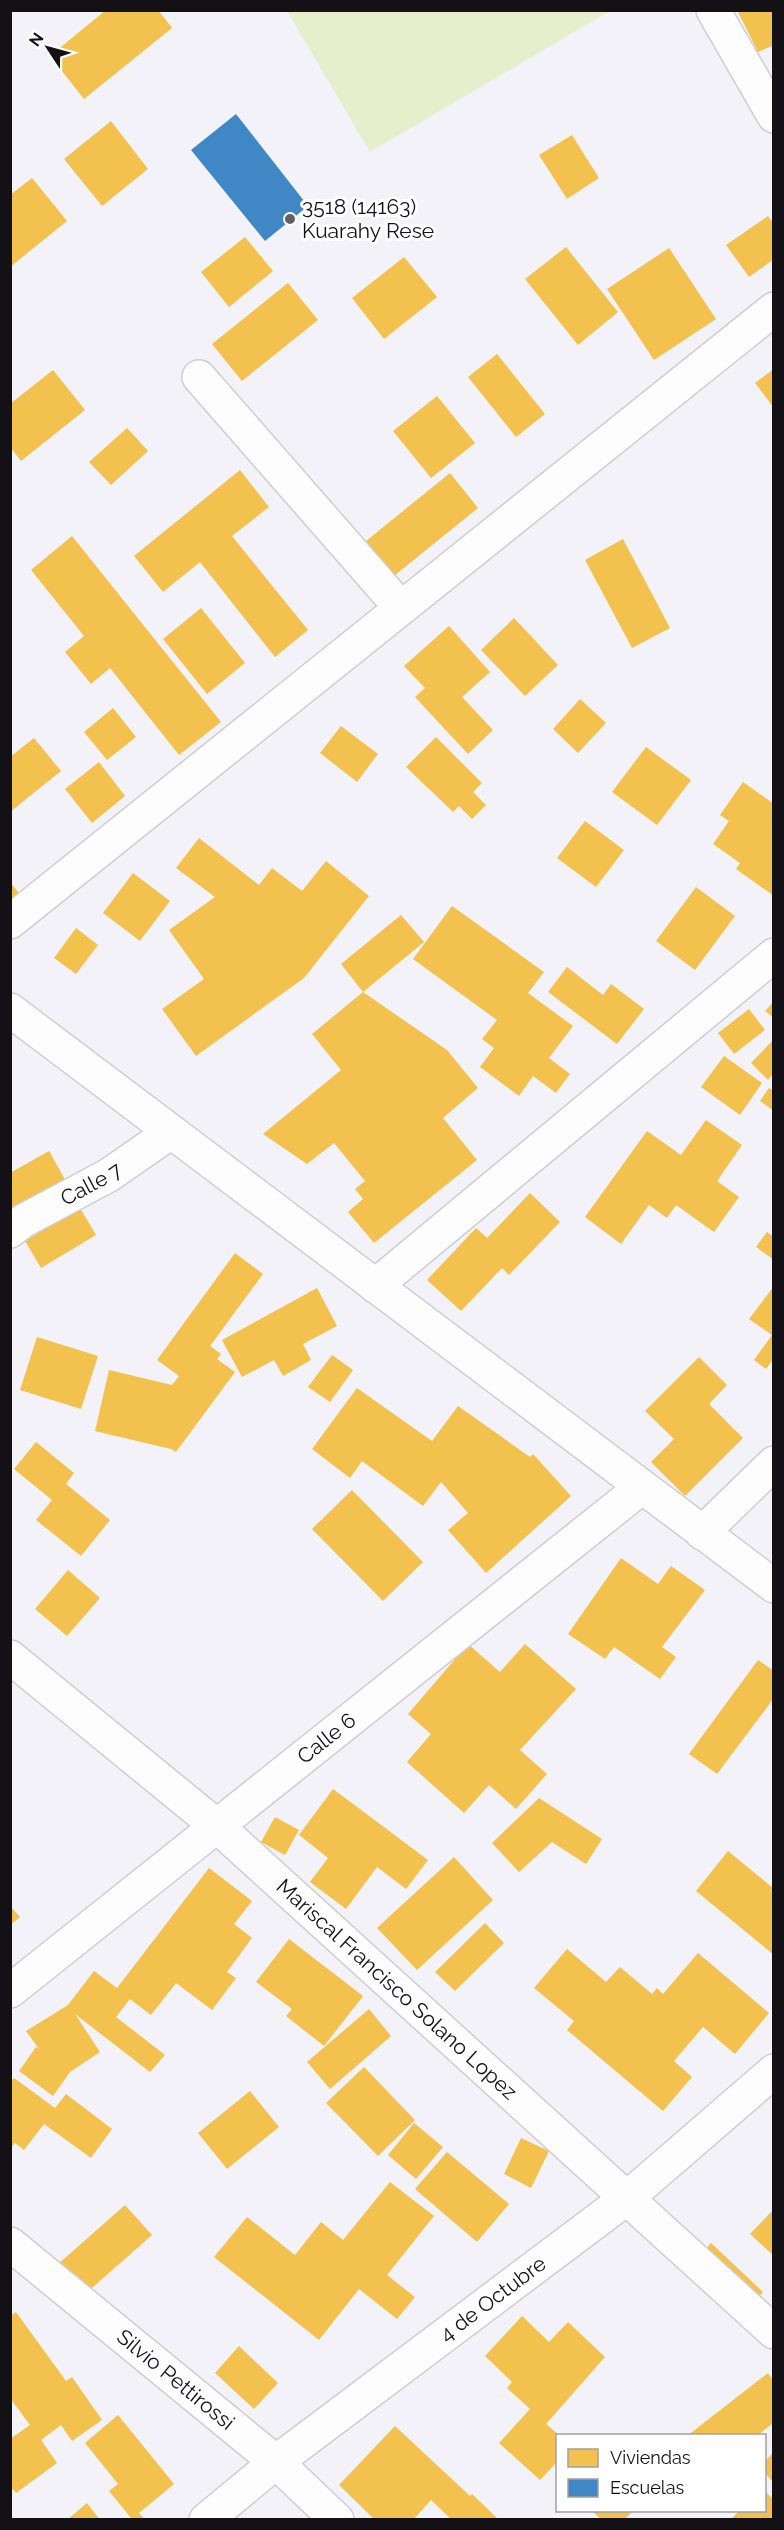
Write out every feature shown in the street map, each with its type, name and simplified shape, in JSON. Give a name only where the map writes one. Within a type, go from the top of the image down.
[{"type":"street","points":[[713,10],[774,116]]},
{"type":"street","points":[[10,922],[774,309]]},
{"type":"street","points":[[199,377],[401,608]]},
{"type":"street","points":[[375,1286],[774,955]]},
{"type":"street","points":[[10,1010],[774,1586]]},
{"type":"street","name":"Calle 7","points":[[10,1231],[23,1221],[109,1174],[171,1131]]},
{"type":"street","points":[[702,1533],[774,1463]]},
{"type":"street","name":"Calle 6","points":[[10,1991],[642,1487]]},
{"type":"street","name":"Mariscal Francisco Solano Lopez","points":[[10,1658],[218,1827],[774,2332]]},
{"type":"street","name":"4 de Octubre","points":[[206,2520],[276,2462],[627,2198],[774,2071]]},
{"type":"street","name":"Silvio Pettirossi","points":[[10,2244],[276,2462],[337,2520]]},
{"type":"green space","points":[[287,11],[610,11],[370,152]]},
{"type":"building: Viviendas","points":[[106,10],[158,10],[172,28],[84,99],[50,56]]},
{"type":"building: Viviendas","points":[[740,10],[774,10],[774,45],[758,52],[738,12]]},
{"type":"building: Viviendas","points":[[111,121],[148,169],[102,206],[64,159]]},
{"type":"building: Viviendas","points":[[572,135],[599,178],[567,199],[539,155]]},
{"type":"building: Viviendas","points":[[32,178],[67,221],[10,267],[10,195]]},
{"type":"building: Viviendas","points":[[768,216],[774,224],[774,259],[749,277],[726,245]]},
{"type":"building: Viviendas","points":[[245,237],[273,271],[229,307],[201,272]]},
{"type":"building: Viviendas","points":[[566,247],[618,312],[578,345],[525,279]]},
{"type":"building: Viviendas","points":[[669,248],[716,319],[654,360],[607,289]]},
{"type":"building: Viviendas","points":[[404,257],[437,297],[384,339],[352,298]]},
{"type":"building: Viviendas","points":[[288,283],[318,320],[242,381],[212,344]]},
{"type":"building: Viviendas","points":[[497,354],[545,414],[516,437],[468,377]]},
{"type":"building: Viviendas","points":[[774,369],[774,408],[755,383]]},
{"type":"building: Viviendas","points":[[53,370],[85,410],[21,461],[10,447],[10,404]]},
{"type":"building: Viviendas","points":[[437,396],[475,443],[431,478],[393,431]]},
{"type":"building: Viviendas","points":[[127,428],[148,451],[111,485],[89,462]]},
{"type":"building: Viviendas","points":[[240,470],[269,507],[232,536],[308,630],[275,657],[200,562],[163,592],[134,556]]},
{"type":"building: Viviendas","points":[[450,473],[478,508],[394,576],[366,541]]},
{"type":"building: Viviendas","points":[[72,536],[221,722],[179,755],[110,668],[91,684],[65,652],[84,636],[31,570]]},
{"type":"building: Viviendas","points":[[623,539],[670,628],[632,648],[585,560]]},
{"type":"building: Viviendas","points":[[201,608],[245,663],[207,694],[163,639]]},
{"type":"building: Viviendas","points":[[514,618],[558,665],[525,696],[481,650]]},
{"type":"building: Viviendas","points":[[449,626],[490,672],[462,697],[493,730],[468,754],[415,697],[425,688],[404,666]]},
{"type":"building: Viviendas","points":[[580,699],[606,723],[578,753],[553,729]]},
{"type":"building: Viviendas","points":[[113,708],[136,737],[107,760],[84,732]]},
{"type":"building: Viviendas","points":[[341,726],[378,754],[357,782],[320,753]]},
{"type":"building: Viviendas","points":[[436,737],[482,783],[473,792],[486,805],[472,819],[459,806],[453,812],[406,767]]},
{"type":"building: Viviendas","points":[[34,738],[61,771],[10,812],[10,757]]},
{"type":"building: Viviendas","points":[[646,747],[691,780],[657,825],[612,792]]},
{"type":"building: Viviendas","points":[[99,762],[125,796],[92,823],[65,789]]},
{"type":"building: Viviendas","points":[[743,782],[774,804],[774,896],[736,869],[740,863],[713,844],[729,821],[720,815]]},
{"type":"building: Viviendas","points":[[585,821],[624,850],[596,887],[557,858]]},
{"type":"building: Viviendas","points":[[199,838],[259,885],[272,868],[302,891],[326,861],[369,896],[304,978],[196,1056],[162,1009],[204,979],[169,930],[215,897],[176,868]]},
{"type":"building: Viviendas","points":[[133,873],[170,901],[140,941],[103,913]]},
{"type":"building: Viviendas","points":[[10,882],[19,893],[10,900]]},
{"type":"building: Viviendas","points":[[696,887],[735,916],[695,970],[656,941]]},
{"type":"building: Viviendas","points":[[452,906],[544,972],[528,993],[573,1026],[549,1058],[570,1074],[556,1093],[533,1076],[519,1096],[480,1067],[494,1048],[482,1039],[497,1020],[413,959]]},
{"type":"building: Viviendas","points":[[401,915],[424,942],[363,992],[341,964]]},
{"type":"building: Viviendas","points":[[76,928],[98,945],[76,974],[54,958]]},
{"type":"building: Viviendas","points":[[567,967],[603,995],[611,984],[644,1009],[617,1044],[548,992]]},
{"type":"building: Viviendas","points":[[363,992],[447,1050],[478,1088],[443,1118],[477,1160],[374,1243],[348,1212],[363,1199],[355,1189],[365,1181],[334,1143],[307,1164],[263,1134],[341,1070],[312,1034]]},
{"type":"building: Viviendas","points":[[774,1001],[774,1018],[765,1011]]},
{"type":"building: Viviendas","points":[[749,1009],[765,1030],[734,1054],[718,1033]]},
{"type":"building: Viviendas","points":[[774,1039],[774,1073],[768,1080],[751,1063]]},
{"type":"building: Viviendas","points":[[724,1056],[762,1083],[740,1115],[701,1087]]},
{"type":"building: Viviendas","points":[[769,1088],[774,1091],[774,1111],[760,1101]]},
{"type":"building: Viviendas","points":[[706,1120],[742,1145],[717,1181],[739,1197],[714,1232],[676,1205],[667,1218],[649,1205],[621,1244],[585,1217],[647,1131],[681,1155]]},
{"type":"building: Viviendas","points":[[49,1151],[68,1185],[17,1214],[10,1203],[10,1173]]},
{"type":"building: Viviendas","points":[[530,1193],[560,1222],[509,1275],[502,1268],[461,1311],[427,1280],[476,1228],[487,1238]]},
{"type":"building: Viviendas","points":[[80,1208],[96,1235],[41,1268],[25,1241]]},
{"type":"building: Viviendas","points":[[767,1232],[774,1237],[774,1260],[756,1247]]},
{"type":"building: Viviendas","points":[[235,1253],[263,1274],[210,1346],[221,1354],[217,1359],[235,1372],[176,1452],[95,1431],[109,1370],[172,1385],[179,1376],[157,1360]]},
{"type":"building: Viviendas","points":[[774,1286],[774,1358],[766,1369],[754,1360],[772,1335],[749,1319]]},
{"type":"building: Viviendas","points":[[317,1288],[337,1326],[303,1344],[311,1360],[283,1376],[274,1360],[242,1377],[222,1340]]},
{"type":"building: Viviendas","points":[[37,1337],[98,1356],[81,1409],[20,1390]]},
{"type":"building: Viviendas","points":[[332,1355],[353,1370],[330,1402],[308,1387]]},
{"type":"building: Viviendas","points":[[699,1357],[727,1385],[709,1404],[743,1438],[685,1496],[651,1462],[674,1439],[645,1411]]},
{"type":"building: Viviendas","points":[[357,1388],[432,1441],[458,1406],[530,1457],[533,1454],[571,1496],[486,1573],[448,1530],[468,1513],[441,1482],[423,1506],[362,1461],[350,1478],[312,1449]]},
{"type":"building: Viviendas","points":[[36,1442],[74,1473],[66,1484],[110,1520],[81,1556],[36,1520],[52,1500],[14,1469]]},
{"type":"building: Viviendas","points":[[352,1490],[423,1562],[383,1601],[312,1529]]},
{"type":"building: Viviendas","points":[[621,1558],[658,1584],[671,1566],[705,1590],[662,1647],[676,1657],[660,1679],[614,1647],[605,1659],[568,1634]]},
{"type":"building: Viviendas","points":[[68,1570],[100,1598],[67,1636],[35,1609]]},
{"type":"building: Viviendas","points":[[468,1644],[500,1672],[525,1644],[576,1689],[520,1750],[547,1774],[516,1809],[489,1785],[464,1813],[407,1762],[431,1734],[408,1714]]},
{"type":"building: Viviendas","points":[[758,1660],[774,1671],[774,1698],[717,1774],[689,1754]]},
{"type":"building: Viviendas","points":[[333,1789],[428,1860],[406,1889],[377,1867],[346,1909],[310,1882],[328,1858],[299,1835]]},
{"type":"building: Viviendas","points":[[539,1798],[602,1839],[586,1864],[552,1842],[519,1872],[492,1843]]},
{"type":"building: Viviendas","points":[[275,1817],[299,1830],[285,1855],[261,1842]]},
{"type":"building: Viviendas","points":[[728,1851],[773,1888],[771,1891],[774,1893],[774,1955],[696,1891]]},
{"type":"building: Viviendas","points":[[454,1857],[493,1900],[417,1970],[377,1928]]},
{"type":"building: Viviendas","points":[[209,1868],[252,1901],[234,1924],[252,1938],[227,1972],[236,1978],[212,2010],[176,1983],[151,2015],[130,1999],[116,2017],[165,2055],[150,2072],[75,2014],[100,2052],[70,2072],[53,2096],[19,2071],[36,2047],[39,2049],[26,2031],[68,2005],[94,1971],[117,1988]]},
{"type":"building: Viviendas","points":[[10,1906],[20,1917],[10,1925]]},
{"type":"building: Viviendas","points":[[485,1923],[504,1943],[455,1991],[435,1972]]},
{"type":"building: Viviendas","points":[[289,1939],[363,1996],[324,2046],[286,2016],[292,2009],[256,1982]]},
{"type":"building: Viviendas","points":[[567,1949],[606,1982],[620,1967],[652,1994],[657,1988],[663,1994],[698,1953],[769,2013],[735,2054],[703,2027],[674,2061],[692,2077],[663,2111],[567,2030],[574,2021],[534,1988]]},
{"type":"building: Viviendas","points":[[369,2009],[391,2036],[330,2089],[307,2062]]},
{"type":"building: Viviendas","points":[[364,2067],[415,2120],[378,2156],[326,2103]]},
{"type":"building: Viviendas","points":[[14,2078],[55,2108],[66,2094],[112,2129],[91,2158],[44,2124],[24,2150],[15,2143],[10,2148],[10,2083]]},
{"type":"building: Viviendas","points":[[250,2091],[279,2127],[227,2169],[198,2133]]},
{"type":"building: Viviendas","points":[[414,2123],[443,2147],[416,2179],[388,2155]]},
{"type":"building: Viviendas","points":[[521,2138],[549,2151],[531,2188],[504,2174]]},
{"type":"building: Viviendas","points":[[447,2152],[509,2204],[477,2242],[415,2189]]},
{"type":"building: Viviendas","points":[[390,2182],[434,2216],[387,2275],[415,2297],[397,2319],[359,2289],[319,2340],[214,2257],[247,2217],[295,2255],[321,2222],[343,2240]]},
{"type":"building: Viviendas","points":[[125,2205],[152,2235],[84,2295],[57,2265]]},
{"type":"building: Viviendas","points":[[774,2209],[774,2256],[750,2234]]},
{"type":"building: Viviendas","points":[[711,2243],[763,2292],[752,2304],[700,2256]]},
{"type":"building: Viviendas","points":[[16,2312],[66,2381],[72,2377],[102,2420],[72,2441],[61,2425],[41,2440],[57,2463],[16,2493],[10,2486],[10,2439],[30,2425],[10,2398],[10,2316]]},
{"type":"building: Viviendas","points":[[522,2316],[549,2342],[568,2322],[605,2357],[546,2424],[558,2434],[556,2434],[556,2463],[540,2480],[499,2443],[530,2409],[507,2388],[512,2382],[485,2356]]},
{"type":"building: Viviendas","points":[[239,2346],[278,2383],[254,2409],[215,2373]]},
{"type":"building: Viviendas","points":[[768,2373],[774,2381],[774,2422],[759,2434],[690,2434]]},
{"type":"building: Viviendas","points":[[118,2415],[174,2484],[139,2513],[145,2520],[130,2520],[131,2518],[109,2491],[118,2484],[85,2443]]},
{"type":"building: Viviendas","points":[[395,2426],[499,2520],[452,2520],[431,2500],[413,2520],[375,2520],[339,2485]]},
{"type":"building: Viviendas","points":[[774,2452],[774,2480],[772,2481],[766,2474],[766,2460]]},
{"type":"building: Viviendas","points":[[766,2492],[774,2500],[774,2520],[730,2520],[738,2512],[766,2512]]},
{"type":"building: Viviendas","points":[[87,2503],[100,2520],[67,2520]]},
{"type":"building: Viviendas","points":[[593,2512],[632,2512],[624,2520],[602,2520]]},
{"type":"building: Escuelas","points":[[236,114],[308,206],[265,241],[191,150]]},
{"type":"place","name":"3518 (14163) Kuarahy Rese","points":[[290,219]]}]
